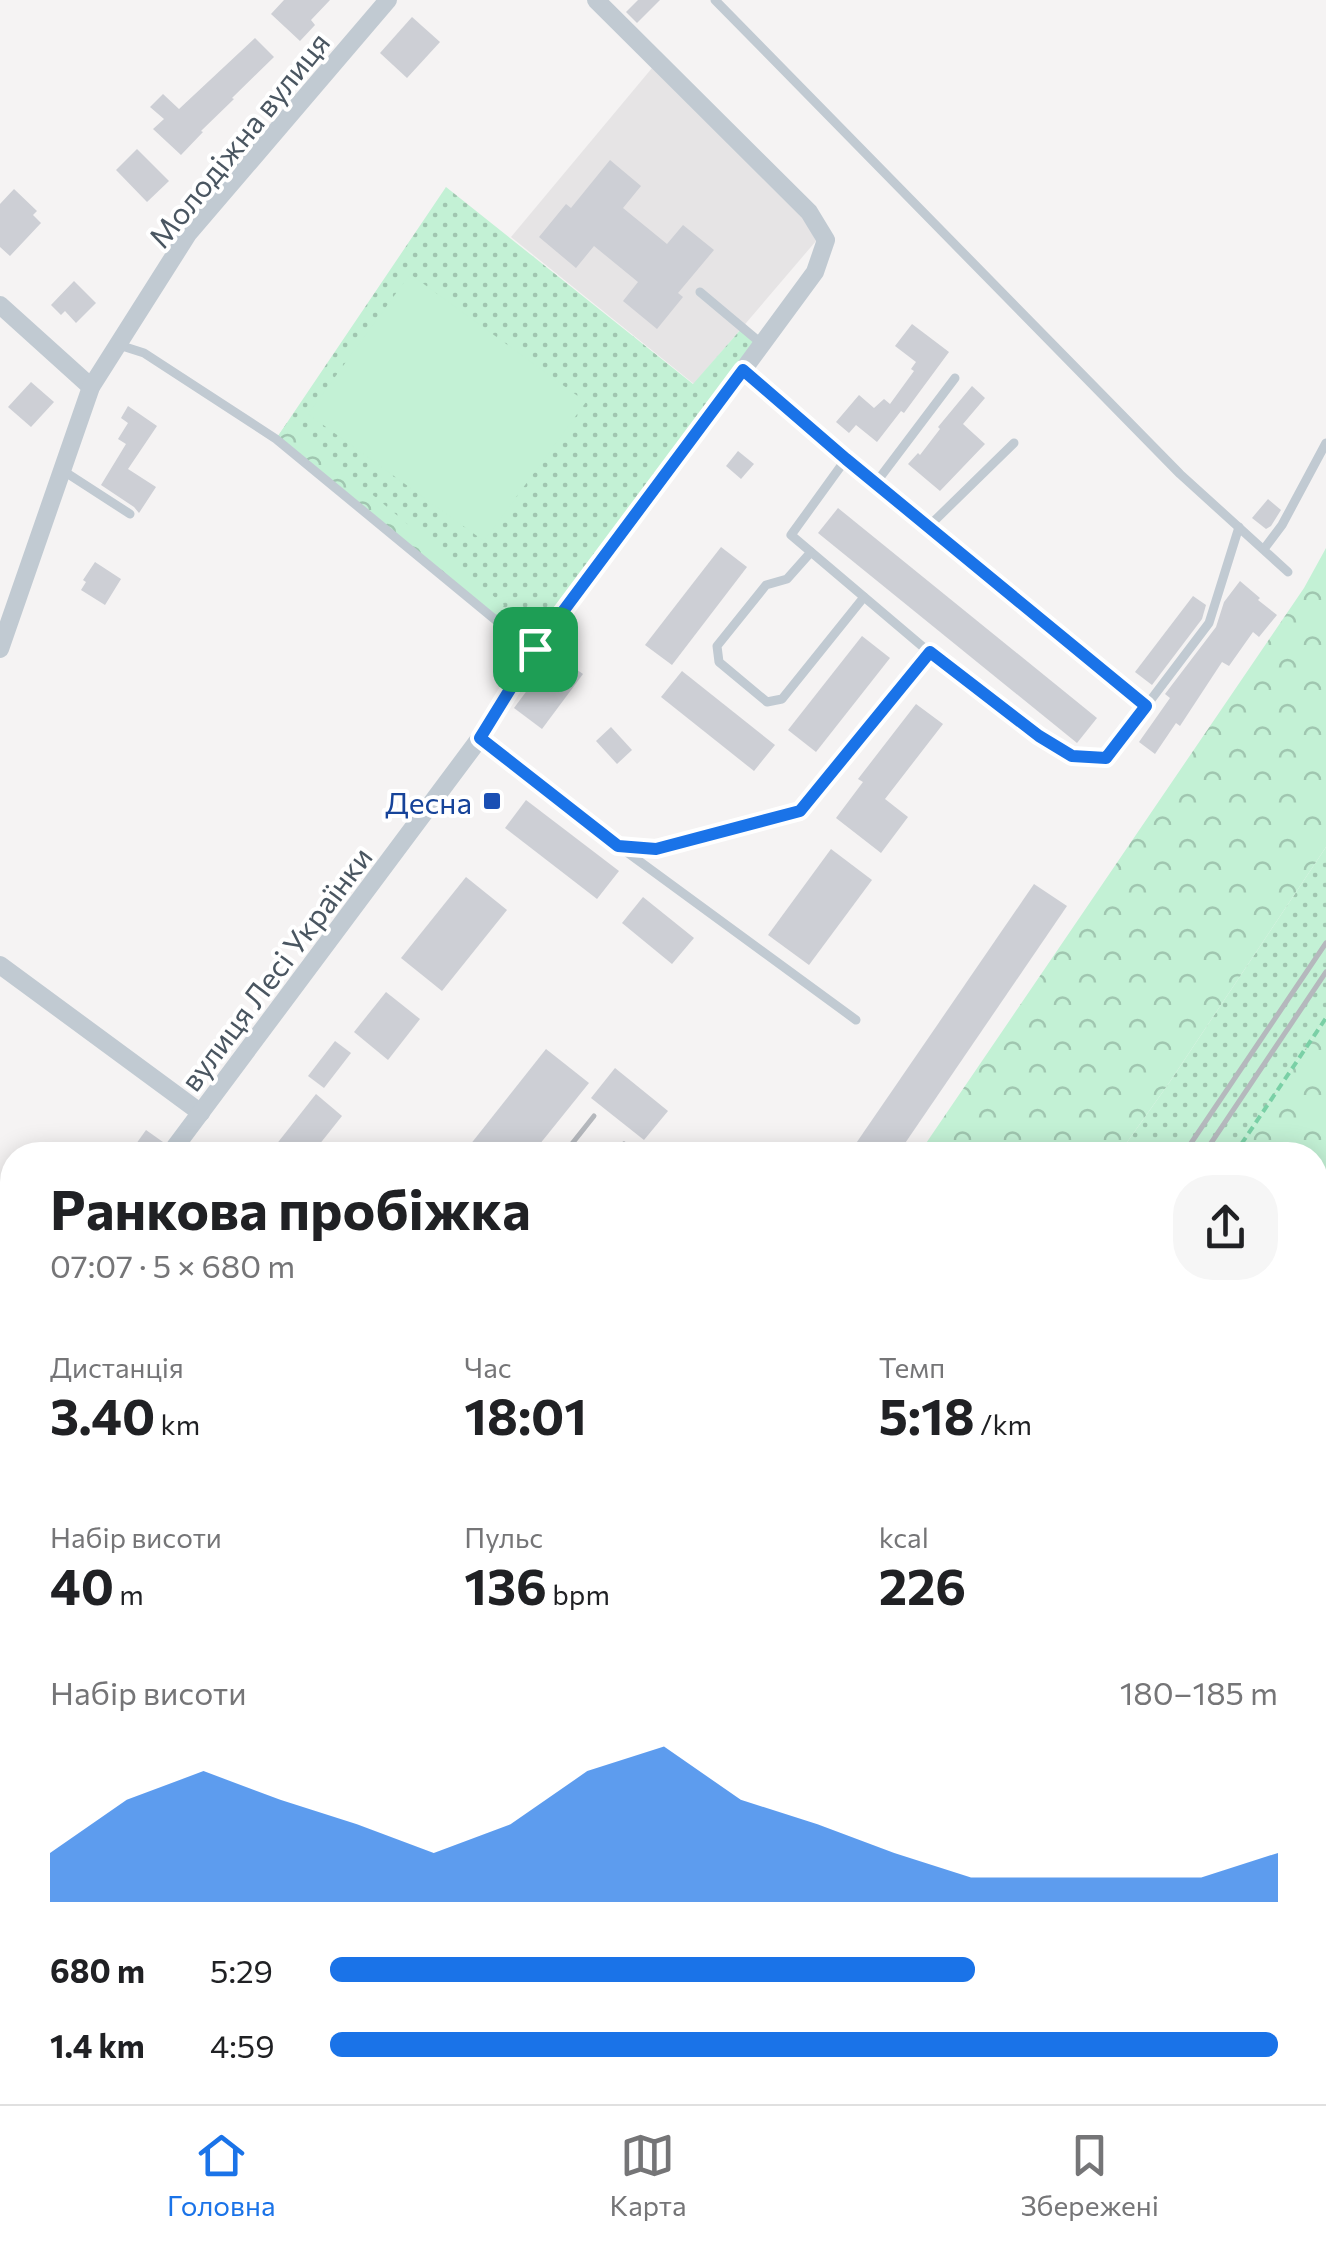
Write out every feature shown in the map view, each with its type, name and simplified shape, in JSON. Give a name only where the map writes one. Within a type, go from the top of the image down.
[{"type":"street","name":"Молодіжна вулиця","points":[[0,649],[91,387],[188,234],[388,0]]},
{"type":"street","points":[[596,0],[809,212],[826,240],[815,272],[743,370],[1146,706]]},
{"type":"street","points":[[0,305],[91,387]]},
{"type":"street","points":[[480,738],[618,846],[656,849],[800,811],[930,652]]},
{"type":"street","name":"вулиця Лесі Українки","points":[[179,1142],[480,738]]},
{"type":"street","points":[[0,965],[201,1113]]},
{"type":"lane","points":[[716,0],[1180,474],[1288,572]]},
{"type":"lane","points":[[700,292],[762,344]]},
{"type":"lane","points":[[118,345],[144,353],[276,438],[535,649]]},
{"type":"lane","points":[[480,738],[535,649],[743,370]]},
{"type":"lane","points":[[876,484],[955,378]]},
{"type":"lane","points":[[1264,549],[1282,525],[1326,442]]},
{"type":"lane","points":[[928,527],[1014,443]]},
{"type":"lane","points":[[846,459],[791,535],[930,652],[1039,736],[1072,756],[1106,758],[1209,622],[1239,527]]},
{"type":"lane","points":[[62,470],[130,514]]},
{"type":"lane","points":[[811,552],[787,578],[766,585],[717,646],[719,662],[767,702],[782,698],[864,596]]},
{"type":"lane","points":[[618,846],[856,1020]]},
{"type":"path","points":[[1243,1142],[1326,1018]]},
{"type":"shaded area","points":[[652,68],[804,218],[816,241],[694,384],[511,237]]},
{"type":"green space","points":[[446,187],[693,384],[742,328],[762,344],[535,649],[276,439]]},
{"type":"green space","points":[[410,274],[586,402],[484,541],[308,414]]},
{"type":"green space","points":[[287,423],[504,605],[494,618],[276,439]]},
{"type":"green space","points":[[1326,548],[1326,847],[1169,1083],[1127,1142],[927,1142],[1304,588]]},
{"type":"green space","points":[[1326,847],[1326,1018],[1243,1142],[1127,1142]]},
{"type":"green space","points":[[1326,1018],[1326,1142],[1243,1142]]},
{"type":"building","points":[[284,0],[330,0],[311,20],[315,25],[300,41],[271,14]]},
{"type":"building","points":[[638,0],[660,0],[637,23],[626,12]]},
{"type":"building","points":[[412,17],[440,42],[407,78],[380,53]]},
{"type":"building","points":[[255,38],[274,57],[181,155],[153,129],[164,119],[150,107],[163,94],[179,109]]},
{"type":"building","points":[[137,149],[169,181],[147,202],[116,170]]},
{"type":"building","points":[[610,160],[641,186],[623,208],[667,244],[683,225],[714,250],[678,293],[683,297],[657,329],[623,301],[638,282],[594,246],[576,268],[539,237],[566,204],[571,208]]},
{"type":"building","points":[[14,189],[37,211],[33,215],[41,223],[10,256],[0,247],[0,204]]},
{"type":"building","points":[[74,281],[96,303],[76,323],[65,311],[61,315],[51,305]]},
{"type":"building","points":[[912,324],[949,352],[877,442],[856,425],[849,433],[836,422],[859,395],[874,408],[884,399],[890,404],[914,371],[911,369],[916,362],[895,346]]},
{"type":"building","points":[[31,382],[54,402],[31,427],[8,407]]},
{"type":"building","points":[[972,386],[985,398],[963,424],[985,444],[940,491],[908,464],[920,455]]},
{"type":"building","points":[[128,406],[157,426],[128,469],[156,487],[139,513],[101,485],[126,444],[118,439],[128,423],[121,418]]},
{"type":"building","points":[[738,451],[754,464],[741,479],[726,466]]},
{"type":"building","points":[[1268,499],[1281,510],[1266,529],[1252,518]]},
{"type":"building","points":[[838,508],[1097,718],[1077,743],[818,533]]},
{"type":"building","points":[[721,547],[747,567],[672,665],[645,645]]},
{"type":"building","points":[[95,562],[121,579],[105,605],[81,590]]},
{"type":"building","points":[[1240,581],[1277,615],[1259,637],[1253,632],[1229,666],[1222,662],[1180,726],[1176,723],[1155,754],[1139,742],[1170,698],[1165,694],[1216,627],[1224,602]]},
{"type":"building","points":[[1193,596],[1206,605],[1202,619],[1152,685],[1135,672]]},
{"type":"building","points":[[862,636],[890,658],[816,752],[788,730]]},
{"type":"building","points":[[554,654],[583,674],[542,729],[514,708]]},
{"type":"building","points":[[682,671],[775,745],[754,771],[661,697]]},
{"type":"building","points":[[916,704],[943,724],[885,799],[908,817],[881,853],[836,818],[863,782],[858,779]]},
{"type":"building","points":[[611,727],[632,750],[617,764],[596,741]]},
{"type":"building","points":[[526,800],[619,871],[597,899],[505,828]]},
{"type":"building","points":[[831,849],[872,880],[809,965],[768,935]]},
{"type":"building","points":[[466,877],[507,910],[442,991],[401,958]]},
{"type":"building","points":[[1034,884],[1067,906],[906,1142],[857,1142]]},
{"type":"building","points":[[643,897],[694,938],[672,964],[622,923]]},
{"type":"building","points":[[386,992],[420,1019],[388,1060],[354,1032]]},
{"type":"building","points":[[335,1041],[351,1053],[324,1088],[308,1076]]},
{"type":"building","points":[[546,1049],[589,1083],[541,1142],[472,1142]]},
{"type":"building","points":[[615,1068],[668,1111],[644,1140],[591,1098]]},
{"type":"building","points":[[316,1094],[342,1116],[321,1142],[278,1142]]},
{"type":"building","points":[[146,1130],[163,1142],[137,1142]]},
{"type":"railway","points":[[1192,1142],[1326,943]]},
{"type":"railway","points":[[1212,1142],[1326,972]]},
{"type":"railway","points":[[573,1142],[594,1116]]},
{"type":"place","name":"Десна","points":[[492,801]]},
{"type":"route","points":[[743,370],[1146,706],[1106,758],[1072,756],[1039,736],[930,652],[800,811],[656,849],[618,846],[480,738],[535,649],[743,370]]}]
